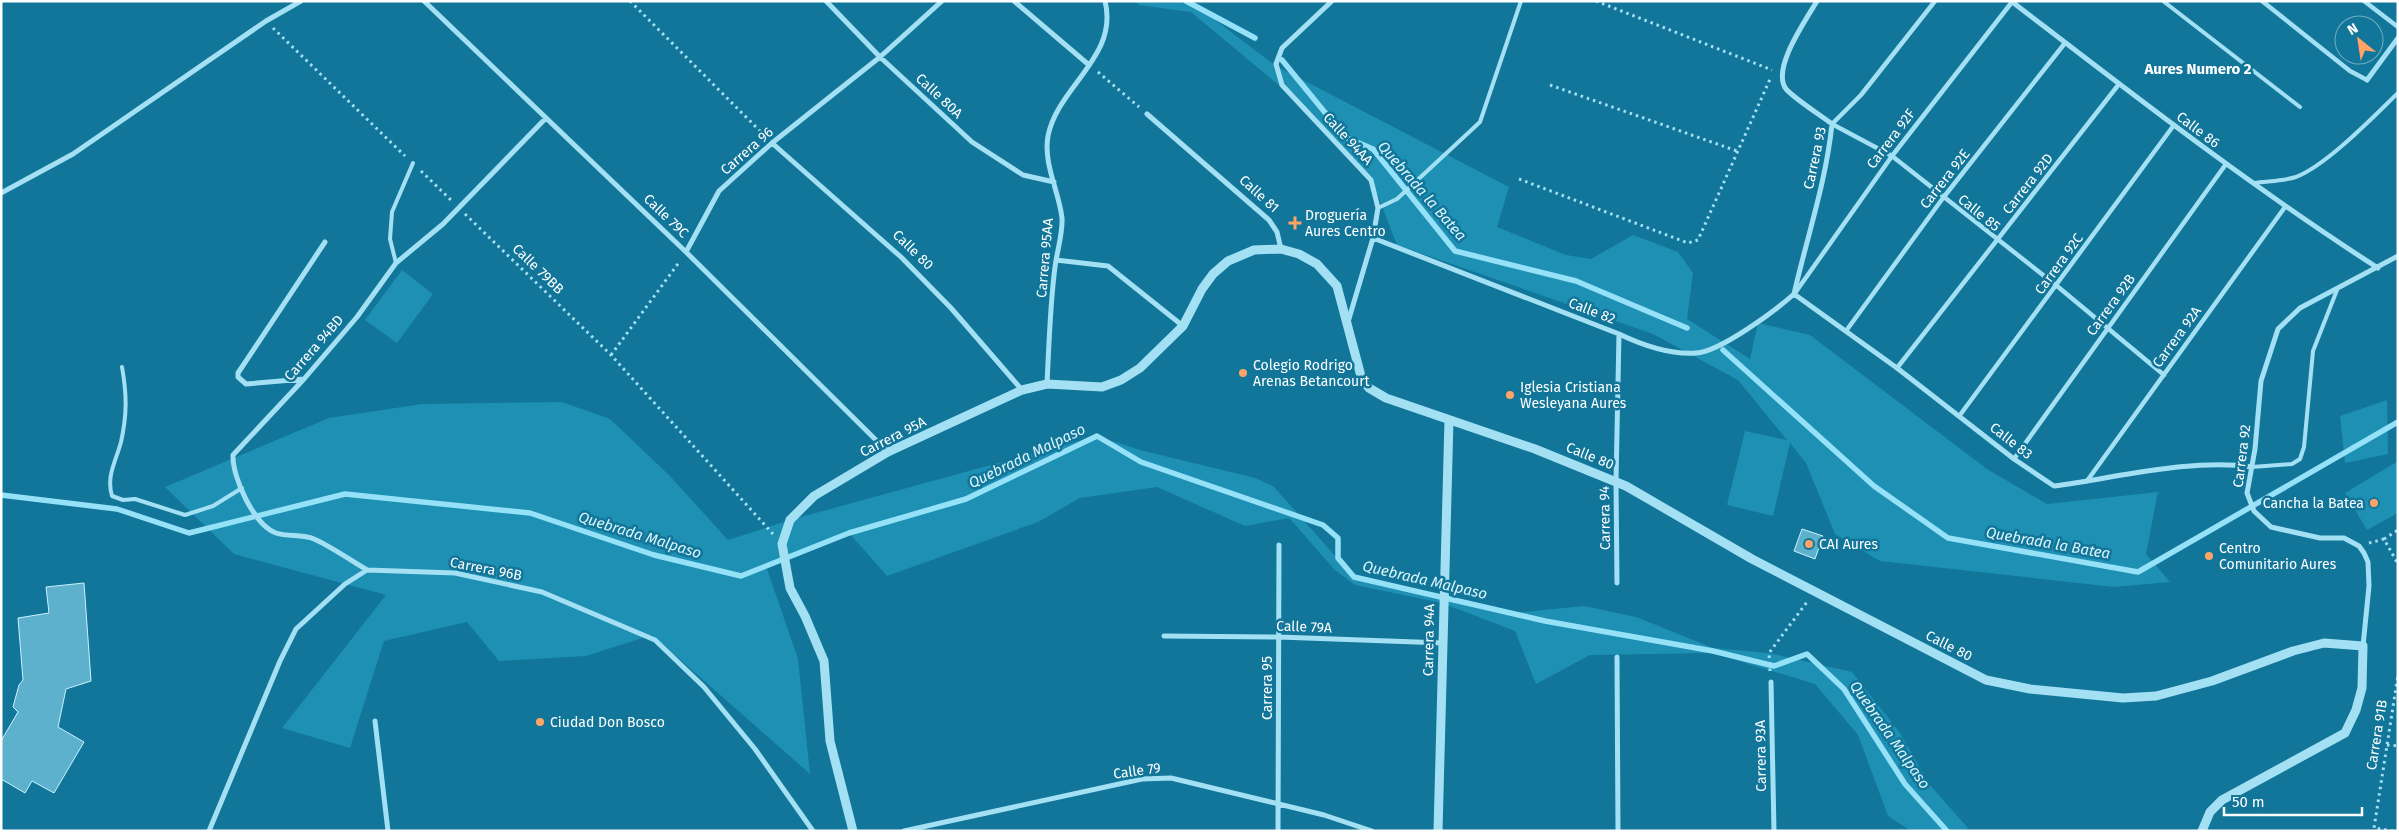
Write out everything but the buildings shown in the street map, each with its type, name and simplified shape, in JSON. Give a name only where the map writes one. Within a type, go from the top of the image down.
[{"type":"street","points":[[1,193],[74,154],[266,21],[301,1]]},
{"type":"street","name":"Calle 79C","points":[[424,1],[686,252],[888,452]]},
{"type":"street","name":"Calle 80A","points":[[826,1],[880,57],[972,142],[1023,175],[1054,182]]},
{"type":"street","name":"Carrera 96","points":[[686,252],[719,190],[772,143],[880,57],[942,1]]},
{"type":"street","points":[[1014,1],[1089,65]]},
{"type":"street","name":"Carrera 95AA","points":[[1047,384],[1056,260],[1062,219],[1048,158],[1048,138],[1052,124],[1104,40],[1108,15],[1105,1]]},
{"type":"street","name":"Calle 94AA","points":[[1332,1],[1282,48],[1276,64],[1282,85],[1371,180],[1378,208],[1373,238],[1347,326]]},
{"type":"street","name":"Calle 85","points":[[1817,1],[1788,54],[1781,74],[1786,88],[1832,124],[1892,156],[1997,242],[2057,286],[2164,375]]},
{"type":"street","name":"Carrera 93","points":[[1794,294],[1804,246],[1824,178],[1832,124],[1861,95],[1935,1]]},
{"type":"street","points":[[2262,1],[2350,71],[2368,80],[2398,38]]},
{"type":"street","points":[[2364,1],[2398,26]]},
{"type":"street","name":"Calle 86","points":[[2012,2],[2251,183],[2378,268]]},
{"type":"street","name":"Carrera 92F","points":[[1794,294],[1892,156],[2012,2]]},
{"type":"street","name":"Carrera 92E","points":[[1846,331],[1943,198],[2065,43]]},
{"type":"street","name":"Carrera 92D","points":[[1897,368],[2119,84]]},
{"type":"street","name":"Calle 81","points":[[1147,114],[1269,220],[1277,232],[1281,249]]},
{"type":"street","name":"Carrera 94BD","points":[[367,570],[312,538],[274,533],[253,514],[233,465],[233,455],[304,379],[357,317],[396,263],[443,224],[546,118]]},
{"type":"street","name":"Carrera 92C","points":[[1960,415],[2174,125]]},
{"type":"street","name":"Calle 80","points":[[772,143],[901,257],[951,308],[1022,390]]},
{"type":"street","name":"Carrera 92B","points":[[2014,459],[2226,164]]},
{"type":"street","name":"Carrera 92A","points":[[2087,481],[2285,207]]},
{"type":"street","name":"Calle 82","points":[[1373,238],[1619,334],[1640,344],[1661,350],[1697,353],[1713,348],[1768,316],[1794,294]]},
{"type":"street","points":[[304,379],[246,384],[238,377],[238,373],[270,328],[325,242]]},
{"type":"street","points":[[1281,249],[1299,254],[1317,264],[1337,286],[1347,326]]},
{"type":"street","name":"Carrera 95A","points":[[853,831],[830,741],[824,661],[805,616],[790,588],[782,544],[790,520],[814,496],[888,452],[1022,390],[1047,384],[1102,387],[1121,380],[1140,368],[1183,326],[1202,289],[1213,274],[1228,261],[1254,250],[1281,249]]},
{"type":"street","name":"Carrera 92","points":[[2358,546],[2344,538],[2320,538],[2271,527],[2254,511],[2247,493],[2252,467],[2261,380],[2278,329],[2300,308],[2398,256]]},
{"type":"street","points":[[1056,260],[1108,266],[1183,326]]},
{"type":"street","name":"Calle 83","points":[[1794,294],[1960,415],[2014,459],[2054,486],[2179,468],[2233,465],[2252,467]]},
{"type":"street","name":"Calle 80","points":[[1347,326],[1362,380],[1369,388],[1386,398],[1535,449],[1616,481],[1752,559],[1986,680],[2030,689],[2123,698],[2156,696],[2212,681],[2294,651],[2324,643],[2363,646]]},
{"type":"street","name":"Carrera 94","points":[[1617,582],[1616,481],[1619,334]]},
{"type":"street","name":"Carrera 94A","points":[[1438,831],[1449,420]]},
{"type":"street","name":"Carrera 95","points":[[1278,831],[1280,545]]},
{"type":"street","points":[[2202,831],[2210,812],[2222,800],[2345,734],[2362,688],[2363,646],[2369,586],[2368,562],[2358,546]]},
{"type":"street","points":[[209,831],[280,660],[296,629],[345,584],[367,570]]},
{"type":"street","name":"Carrera 96B","points":[[367,570],[455,573],[542,592],[655,640],[704,687],[755,749],[813,831]]},
{"type":"street","name":"Calle 79A","points":[[1164,636],[1279,637],[1443,643]]},
{"type":"street","points":[[1616,657],[1618,831]]},
{"type":"street","name":"Carrera 93A","points":[[1771,682],[1774,831]]},
{"type":"street","points":[[375,721],[388,831]]},
{"type":"street","name":"Calle 79","points":[[904,831],[1142,779],[1170,778],[1278,803],[1372,831]]},
{"type":"lane","points":[[1378,208],[1397,199],[1480,122],[1521,1]]},
{"type":"lane","points":[[2163,1],[2300,107]]},
{"type":"lane","points":[[2251,183],[2294,177],[2312,169],[2359,130],[2398,93]]},
{"type":"lane","points":[[396,263],[390,239],[392,212],[413,163]]},
{"type":"lane","points":[[2252,467],[2292,464],[2300,459],[2304,447],[2312,351],[2337,290]]},
{"type":"lane","points":[[122,367],[127,398],[121,442],[108,484],[112,496],[124,500],[135,499],[184,515],[213,506],[242,488]]},
{"type":"path","points":[[630,1],[772,143]]},
{"type":"path","points":[[1520,179],[1688,243],[1698,240],[1774,71],[1596,1]]},
{"type":"path","name":"Calle 79BB","points":[[266,21],[611,355],[782,544]]},
{"type":"path","points":[[1089,65],[1147,114]]},
{"type":"path","points":[[1550,85],[1737,151]]},
{"type":"path","points":[[611,355],[686,252]]},
{"type":"path","points":[[2358,546],[2384,539],[2398,530]]},
{"type":"path","points":[[2384,539],[2398,564]]},
{"type":"path","points":[[1771,682],[1769,653],[1815,592]]},
{"type":"path","name":"Carrera 91B","points":[[2393,831],[2374,828],[2398,675]]},
{"type":"path","points":[[2386,745],[2398,746]]},
{"type":"shaded area","points":[[1135,1],[1190,1],[1276,66],[1509,187],[1497,227],[1566,255],[1591,259],[1633,235],[1678,252],[1693,273],[1687,319],[1750,359],[1758,323],[1810,335],[1987,469],[2047,504],[2158,492],[2146,554],[2170,582],[2114,587],[1880,561],[1835,534],[1806,463],[1790,443],[1773,516],[1727,505],[1745,431],[1787,440],[1738,380],[1653,334],[1397,245],[1371,178],[1281,87],[1191,12],[1139,5]]},
{"type":"shaded area","points":[[402,270],[433,294],[397,343],[365,320]]},
{"type":"shaded area","points":[[2387,400],[2388,454],[2345,463],[2340,416]]},
{"type":"shaded area","points":[[562,402],[610,419],[669,475],[728,540],[790,520],[1097,436],[1140,450],[1255,478],[1273,486],[1354,577],[1513,613],[1584,606],[1636,617],[1713,648],[1769,653],[1852,672],[1900,733],[1930,785],[1968,828],[1964,831],[1911,831],[1888,816],[1858,735],[1815,684],[1712,653],[1590,655],[1536,684],[1515,631],[1442,603],[1355,585],[1335,570],[1289,518],[1245,526],[1157,487],[1080,498],[1038,522],[887,576],[849,533],[766,566],[798,659],[810,774],[652,635],[586,656],[499,661],[467,622],[384,641],[350,748],[282,728],[386,595],[234,554],[165,487],[329,418],[422,404]]},
{"type":"shaded area","name":"Cancha la Batea","points":[[2398,461],[2398,513],[2367,530],[2345,493]]},
{"type":"waterway","name":"Quebrada la Batea","points":[[1186,1],[1255,38]]},
{"type":"waterway","name":"Quebrada la Batea","points":[[1282,60],[1345,137],[1373,149],[1455,251],[1576,281],[1687,328]]},
{"type":"waterway","name":"Quebrada la Batea","points":[[1723,350],[1874,486],[1948,538],[2138,572],[2398,422]]},
{"type":"waterway","name":"Quebrada Malpaso","points":[[1,495],[117,509],[189,533],[345,494],[530,513],[654,555],[741,576],[849,533],[966,499],[1097,436],[1141,462],[1323,525],[1338,538],[1338,558],[1354,577],[1545,621],[1713,651],[1774,666],[1807,654],[1844,689],[1905,784],[1947,831]]},
{"type":"place","name":"Droguería Aures Centro","points":[[1295,223]]},
{"type":"place","name":"Colegio Rodrigo Arenas Betancourt","points":[[1243,373]]},
{"type":"place","name":"Iglesia Cristiana Wesleyana Aures","points":[[1510,395]]},
{"type":"place","name":"Cancha la Batea","points":[[2374,503]]},
{"type":"place","name":"CAI Aures","points":[[1809,544]]},
{"type":"place","name":"Centro Comunitario Aures","points":[[2209,556]]},
{"type":"place","name":"Ciudad Don Bosco","points":[[540,722]]},
{"type":"district","name":"Aures Numero 2","points":[[2198,69]]}]
